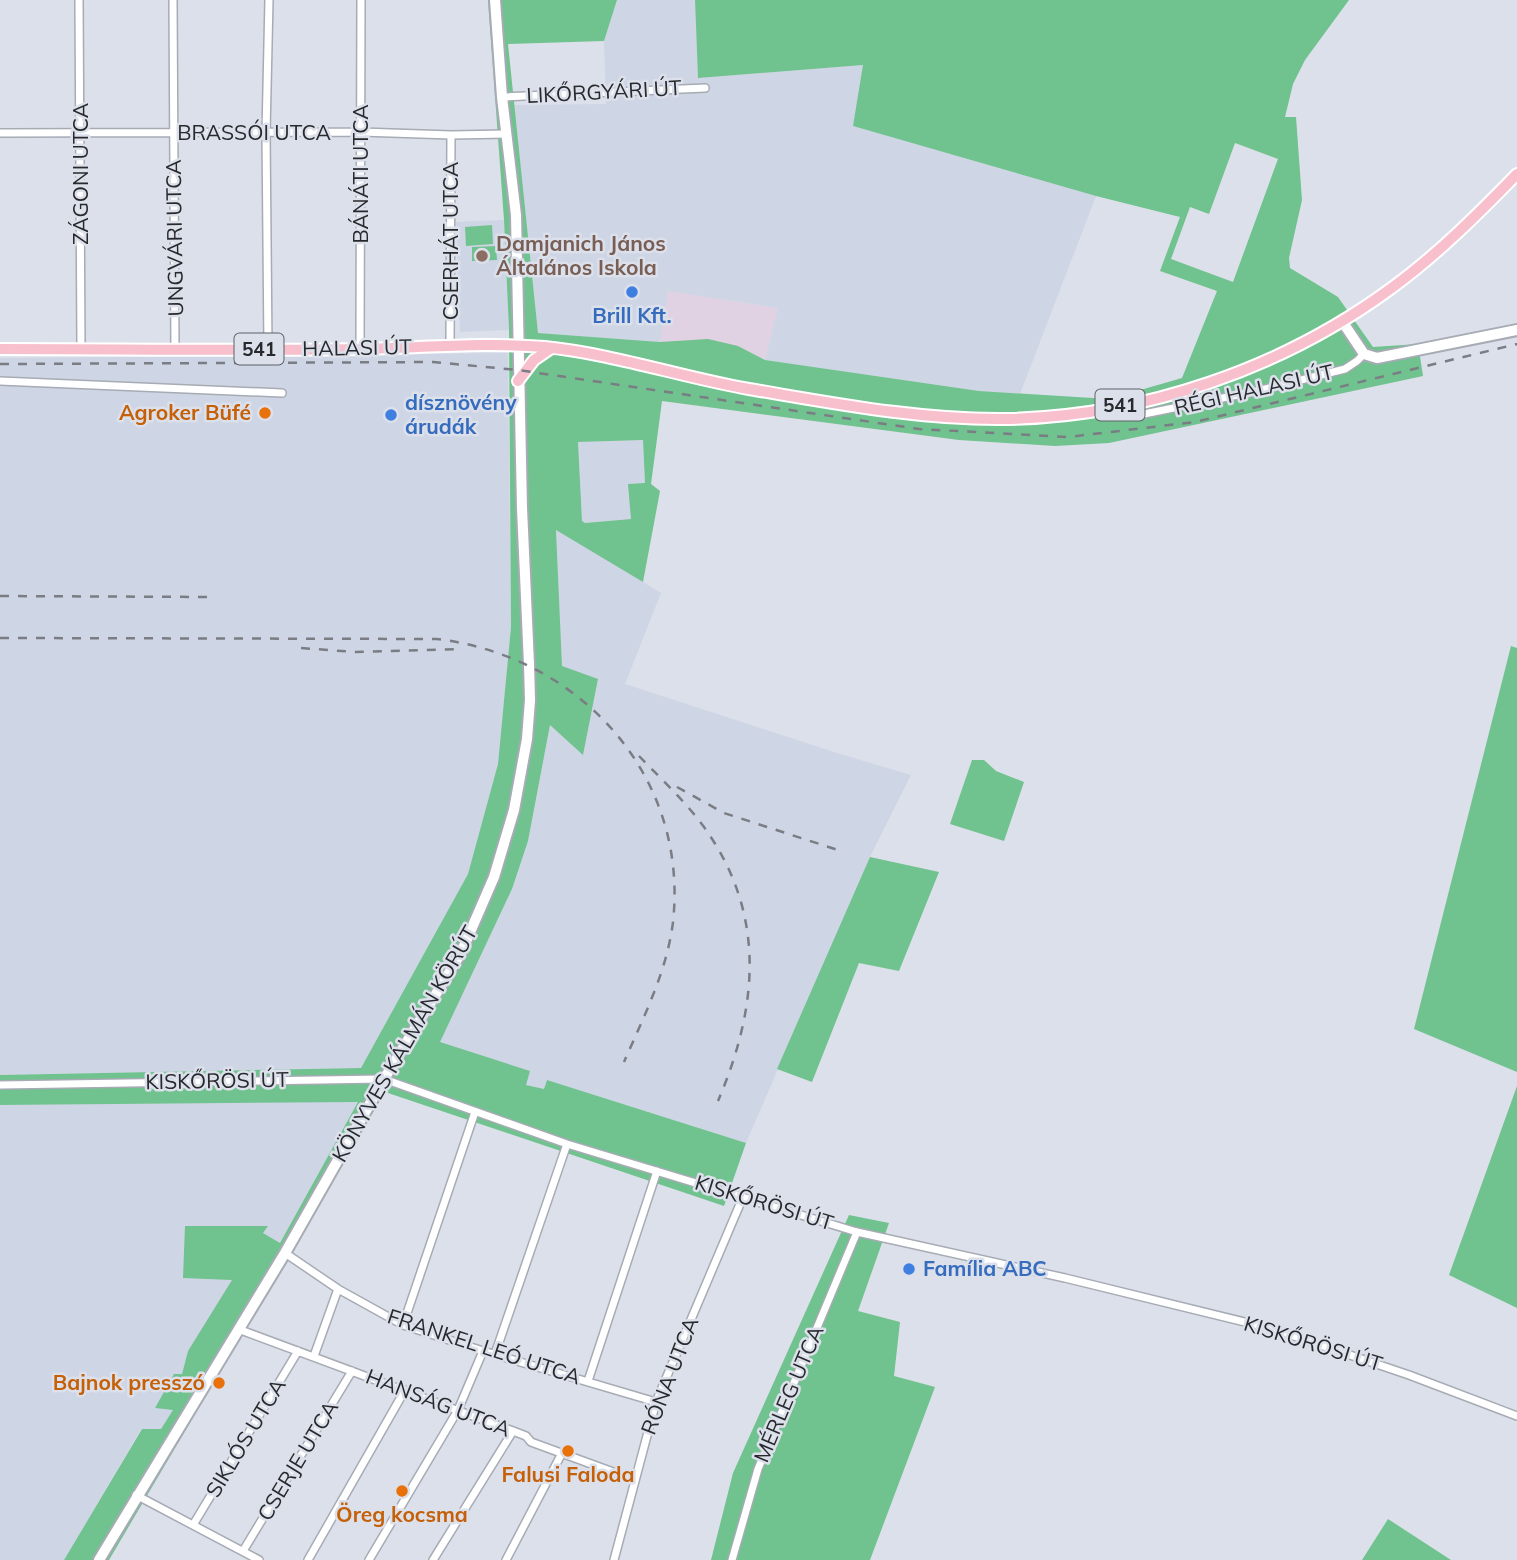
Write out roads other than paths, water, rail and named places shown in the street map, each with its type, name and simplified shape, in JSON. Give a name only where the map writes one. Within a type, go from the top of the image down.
[{"type":"main road","name":"541","points":[[1342,321],[1394,286],[1437,250],[1481,212],[1517,174]]},
{"type":"main road","name":"HALASI ÚT","points":[[0,349],[360,349],[517,345],[552,348],[742,388],[884,411],[1004,419],[1089,411],[1182,391],[1228,376],[1296,348],[1342,321]]},
{"type":"main road","points":[[518,381],[534,360],[552,348]]},
{"type":"street","name":"ZÁGONI UTCA","points":[[79,0],[81,349]]},
{"type":"street","name":"UNGVÁRI UTCA","points":[[173,0],[175,349]]},
{"type":"street","points":[[268,349],[266,132],[269,0]]},
{"type":"street","name":"BÁNÁTI UTCA","points":[[360,349],[361,0]]},
{"type":"street","name":"KÖNYVES KÁLMÁN KÖRÚT","points":[[99,1560],[285,1253],[384,1079],[461,954],[504,850],[523,769],[530,700],[518,381],[516,215],[502,97],[495,0]]},
{"type":"street","name":"LIKŐRGYÁRI ÚT","points":[[502,97],[705,88]]},
{"type":"street","name":"BRASSÓI UTCA","points":[[0,133],[507,134]]},
{"type":"street","name":"CSERHÁT UTCA","points":[[450,346],[451,135]]},
{"type":"street","points":[[1342,321],[1364,354],[1377,358],[1517,330]]},
{"type":"street","name":"RÉGI HALASI ÚT","points":[[1139,415],[1257,391],[1345,369],[1364,354]]},
{"type":"street","points":[[0,381],[282,393]]},
{"type":"street","name":"KISKŐRÖSI ÚT","points":[[0,1085],[384,1079],[567,1144],[857,1232],[1065,1278],[1273,1329],[1409,1374],[1517,1416]]},
{"type":"street","points":[[403,1325],[475,1112]]},
{"type":"street","points":[[495,1354],[567,1144]]},
{"type":"street","points":[[588,1381],[657,1171]]},
{"type":"street","name":"RÓNA UTCA","points":[[614,1560],[656,1402],[743,1197]]},
{"type":"street","name":"MÉRLEG UTCA","points":[[732,1560],[758,1469],[857,1232]]},
{"type":"street","name":"FRANKEL LEÓ UTCA","points":[[285,1253],[338,1289],[403,1325],[656,1402]]},
{"type":"street","points":[[314,1356],[338,1289]]},
{"type":"street","name":"HANSÁG UTCA","points":[[238,1329],[458,1410],[526,1436],[531,1442],[635,1480]]},
{"type":"street","name":"SIKLÓS UTCA","points":[[193,1525],[298,1351]]},
{"type":"street","points":[[369,1560],[458,1410],[482,1351]]},
{"type":"street","name":"CSERJE UTCA","points":[[243,1551],[352,1370]]},
{"type":"street","points":[[308,1560],[405,1390]]},
{"type":"street","points":[[433,1560],[513,1431]]},
{"type":"street","points":[[506,1560],[562,1453]]},
{"type":"street","points":[[136,1495],[259,1560]]},
{"type":"railway","points":[[0,364],[433,362],[518,370],[919,429],[1068,437],[1195,422],[1517,344]]},
{"type":"railway","points":[[0,596],[212,597]]},
{"type":"railway","points":[[0,638],[437,639],[489,650],[536,670],[578,697],[614,732],[643,772],[663,818],[673,868],[673,922],[666,958],[624,1062]]},
{"type":"railway","points":[[301,648],[355,652],[459,649]]},
{"type":"railway","points":[[639,756],[704,827],[724,860],[738,894],[747,928],[750,962],[748,996],[742,1031],[718,1101]]},
{"type":"railway","points":[[677,787],[724,813],[841,851]]},
{"type":"place","name":"Damjanich János Általános Iskola","points":[[482,256]]},
{"type":"place","name":"Brill Kft.","points":[[632,292]]},
{"type":"place","name":"Agroker Büfé","points":[[265,413]]},
{"type":"place","name":"dísznövény árudák","points":[[391,415]]},
{"type":"place","name":"Família ABC","points":[[909,1269]]},
{"type":"place","name":"Bajnok presszó","points":[[219,1383]]},
{"type":"place","name":"Falusi Faloda","points":[[568,1451]]},
{"type":"place","name":"Öreg kocsma","points":[[402,1491]]}]
